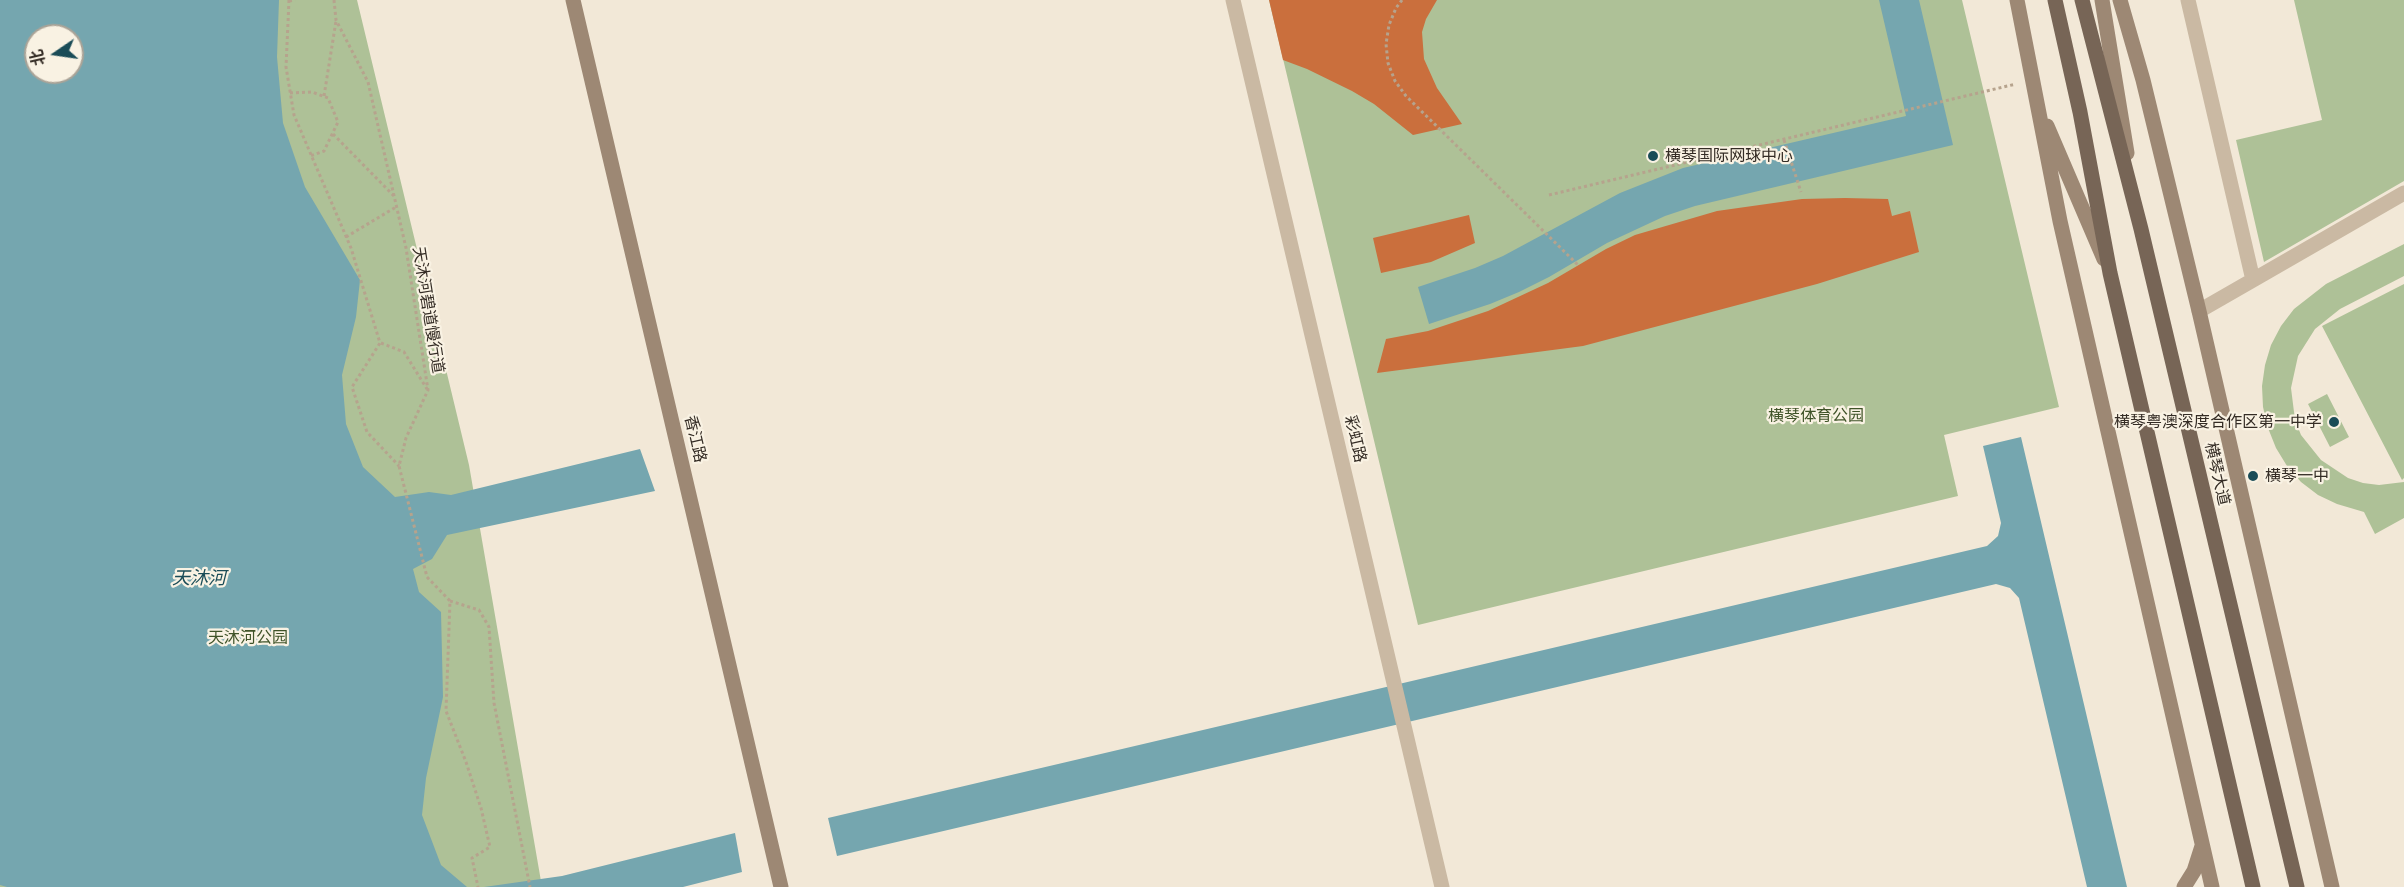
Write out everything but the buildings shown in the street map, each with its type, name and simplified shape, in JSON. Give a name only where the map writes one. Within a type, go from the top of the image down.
[{"type":"main road","name":"香江路","points":[[573,0],[781,887]]},
{"type":"main road","points":[[2017,0],[2032,87],[2060,221],[2212,887]]},
{"type":"main road","points":[[2055,0],[2080,112],[2110,273],[2253,887]]},
{"type":"main road","name":"横琴大道","points":[[2082,0],[2140,229],[2296,887]]},
{"type":"main road","points":[[2102,0],[2140,229]]},
{"type":"main road","points":[[2120,0],[2143,80],[2199,311],[2332,887]]},
{"type":"main road","points":[[2032,87],[2110,273]]},
{"type":"main road","points":[[2184,887],[2194,871],[2203,843]]},
{"type":"street","name":"彩虹路","points":[[1233,0],[1442,887]]},
{"type":"street","points":[[2188,0],[2253,280]]},
{"type":"street","points":[[2199,311],[2404,193]]},
{"type":"path","points":[[295,0],[289,1],[286,67],[294,115],[346,237],[380,343]]},
{"type":"path","name":"天沐河碧道慢行道","points":[[334,0],[336,20],[368,82],[406,248],[428,390],[406,438],[399,466],[427,578],[450,601]]},
{"type":"path","points":[[1402,0],[1389,25],[1386,44],[1388,63],[1395,81],[1406,96],[1578,265]]},
{"type":"path","points":[[324,96],[336,20]]},
{"type":"path","points":[[1549,195],[2016,84]]},
{"type":"path","points":[[290,93],[312,92],[328,98],[338,122],[324,151],[310,156]]},
{"type":"path","points":[[333,134],[395,198]]},
{"type":"path","points":[[1784,139],[1801,192]]},
{"type":"path","points":[[346,237],[397,207]]},
{"type":"path","points":[[380,343],[404,352],[428,390]]},
{"type":"path","points":[[380,343],[352,387],[367,432],[399,466]]},
{"type":"path","points":[[478,887],[472,858],[490,847],[472,781],[446,711],[450,601],[479,610],[489,627],[494,704],[530,887]]},
{"type":"green space","name":"天沐河","points":[[0,0],[357,0],[469,465],[542,887],[0,887]]},
{"type":"green space","name":"横琴国际网球中心","points":[[1269,0],[1962,0],[2059,407],[1944,435],[1958,496],[1418,625]]},
{"type":"green space","points":[[2294,0],[2404,0],[2404,181],[2264,262],[2236,140],[2322,120]]},
{"type":"green space","points":[[2404,244],[2404,276],[2340,309],[2315,329],[2298,356],[2291,388],[2295,420],[2301,435],[2321,460],[2348,478],[2363,483],[2379,485],[2404,482],[2404,518],[2375,534],[2364,512],[2337,504],[2318,495],[2301,482],[2287,466],[2268,428],[2263,407],[2262,386],[2271,345],[2281,326],[2294,309],[2326,284]]},
{"type":"green space","points":[[2404,284],[2404,478],[2402,480],[2322,326]]},
{"type":"green space","points":[[2327,394],[2349,437],[2330,447],[2308,404]]},
{"type":"water","name":"天沐河","points":[[0,0],[279,0],[277,57],[283,123],[305,187],[360,280],[356,317],[342,375],[346,424],[363,467],[395,497],[429,492],[451,495],[640,449],[655,491],[447,535],[432,559],[413,569],[419,592],[441,612],[443,697],[426,778],[422,815],[441,865],[467,887],[7,887],[0,885]]},
{"type":"water","points":[[1879,0],[1919,0],[1953,145],[1695,206],[1665,216],[1607,243],[1519,292],[1429,324],[1418,287],[1503,256],[1620,193],[1683,168],[1906,116]]},
{"type":"water","points":[[2021,437],[2127,887],[2087,887],[2019,598],[2010,588],[1996,584],[837,856],[828,818],[1987,546],[1998,536],[2001,523],[1983,446]]},
{"type":"water","points":[[735,833],[742,872],[683,887],[484,887],[562,876]]},
{"type":"place","name":"横琴国际网球中心","points":[[1653,156]]},
{"type":"place","name":"横琴粤澳深度合作区第一中学","points":[[2334,422]]},
{"type":"place","name":"横琴一中","points":[[2253,476]]},
{"type":"park label","name":"横琴体育公园","points":[[1816,416]]},
{"type":"park label","name":"天沐河公园","points":[[248,638]]}]
